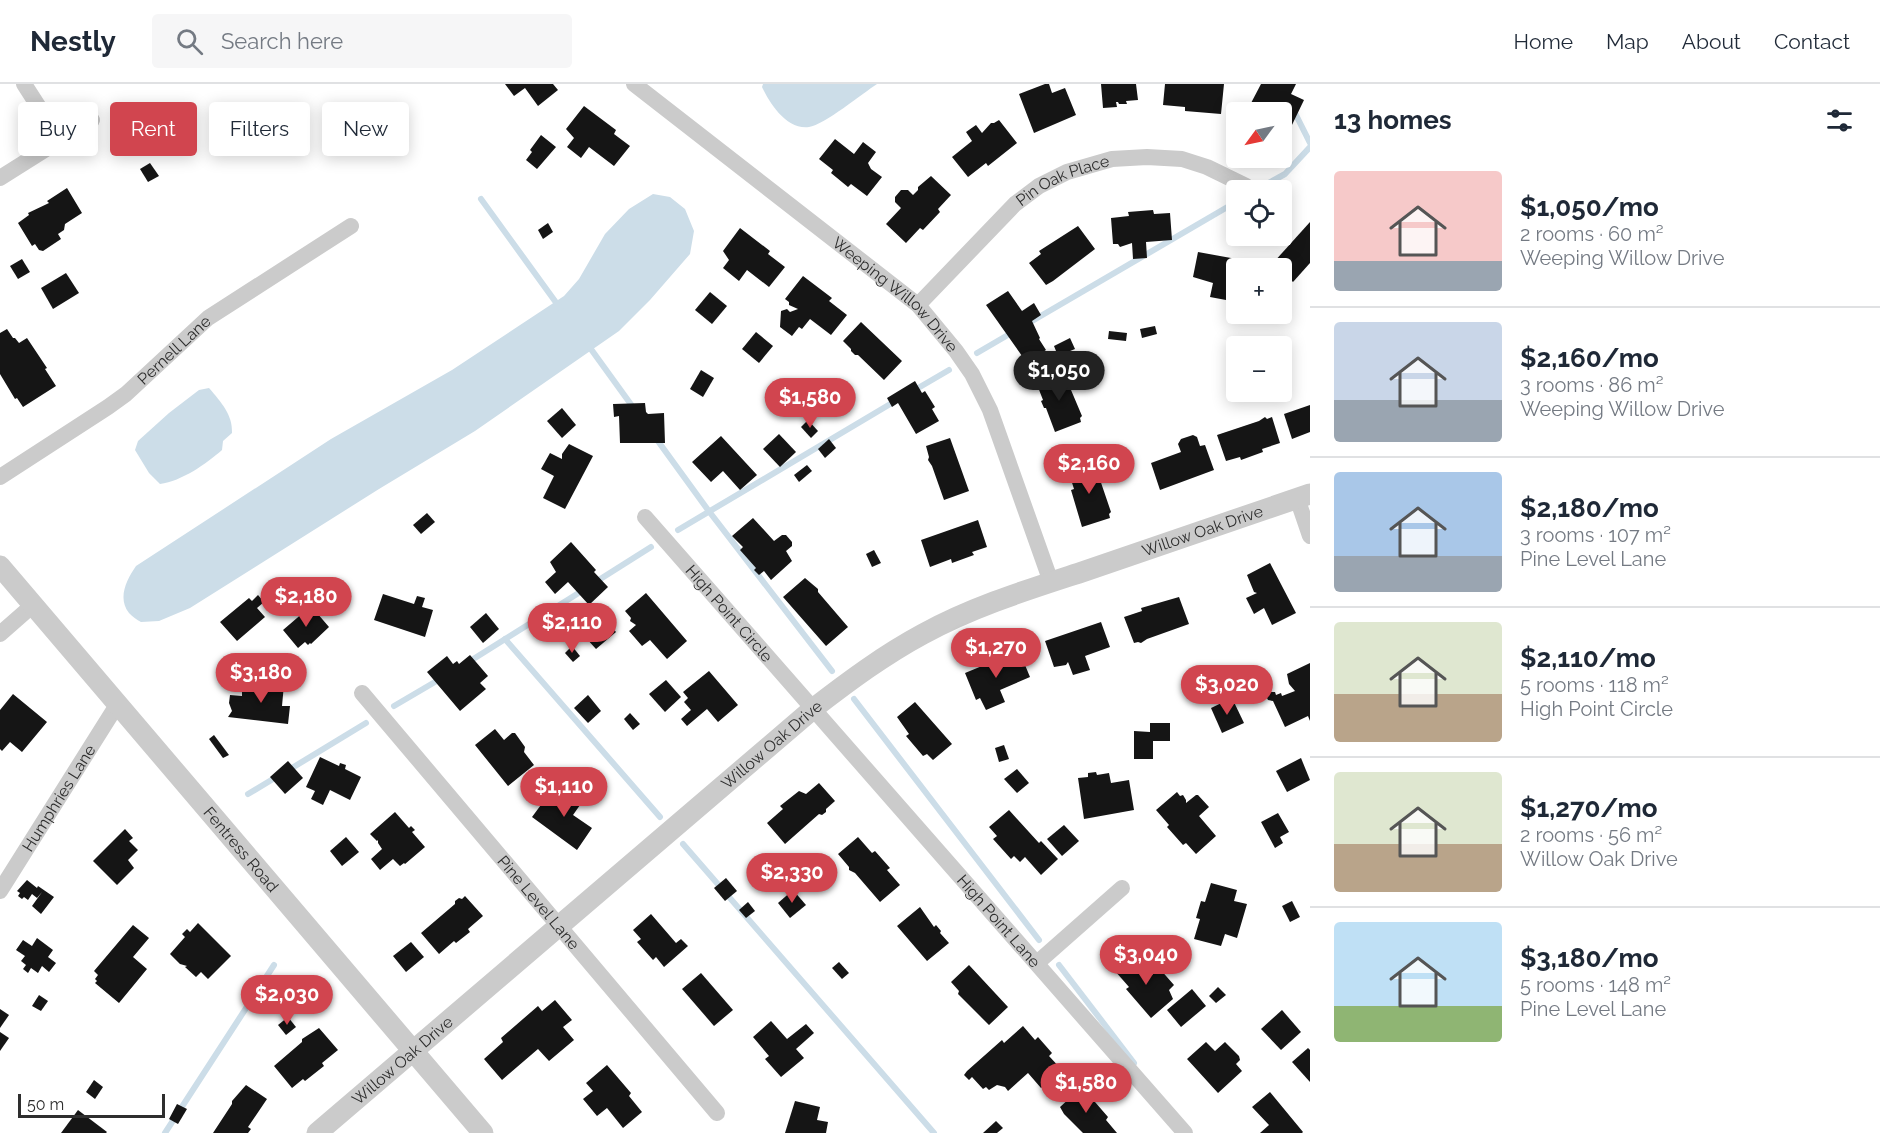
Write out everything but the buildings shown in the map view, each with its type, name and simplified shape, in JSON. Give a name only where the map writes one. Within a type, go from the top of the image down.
[{"type":"street","points":[[24,84],[36,102]]},
{"type":"street","name":"Weeping Willow Drive","points":[[634,84],[918,305],[942,333],[972,374],[990,410],[1051,582]]},
{"type":"street","points":[[0,178],[35,156]]},
{"type":"street","name":"Pin Oak Place","points":[[918,305],[1015,204],[1039,186],[1067,172],[1112,159],[1147,156],[1182,159],[1207,167],[1234,180]]},
{"type":"street","name":"Pernell Lane","points":[[0,477],[117,400],[208,318],[351,226]]},
{"type":"street","points":[[1303,496],[1310,536]]},
{"type":"street","name":"Willow Oak Drive","points":[[316,1133],[814,708],[895,649],[973,610],[1303,496]]},
{"type":"street","name":"High Point Circle","points":[[645,517],[814,708]]},
{"type":"street","name":"Fentress Road","points":[[0,566],[483,1133]]},
{"type":"street","points":[[0,634],[33,605]]},
{"type":"street","name":"Pine Level Lane","points":[[362,693],[717,1113]]},
{"type":"street","name":"Humphries Lane","points":[[0,891],[117,705]]},
{"type":"street","name":"High Point Lane","points":[[814,708],[1185,1133]]},
{"type":"street","points":[[1037,963],[1122,888]]},
{"type":"water","points":[[763,84],[877,84],[816,125],[801,127],[780,115],[765,94]]},
{"type":"water","points":[[653,194],[670,197],[685,209],[694,231],[690,254],[619,331],[475,431],[190,608],[159,621],[141,622],[129,613],[125,607],[124,595],[129,577],[136,566],[331,439],[452,370],[564,296],[579,279],[605,234],[629,209]]},
{"type":"water","points":[[209,388],[231,420],[232,433],[223,441],[222,450],[201,466],[185,476],[160,484],[149,473],[135,450],[138,441],[199,390]]},
{"type":"waterway","points":[[1293,109],[1310,143]]},
{"type":"waterway","points":[[1274,180],[1285,174],[1310,147]]},
{"type":"waterway","points":[[481,199],[560,308]]},
{"type":"waterway","points":[[1027,324],[1226,208]]},
{"type":"waterway","points":[[977,353],[1013,332]]},
{"type":"waterway","points":[[588,345],[635,410]]},
{"type":"waterway","points":[[913,391],[949,370]]},
{"type":"waterway","points":[[678,530],[897,400]]},
{"type":"waterway","points":[[655,437],[832,671]]},
{"type":"waterway","points":[[594,583],[651,547]]},
{"type":"waterway","points":[[467,663],[585,589]]},
{"type":"waterway","points":[[505,639],[660,817]]},
{"type":"waterway","points":[[394,706],[440,679]]},
{"type":"waterway","points":[[854,699],[1039,940]]},
{"type":"waterway","points":[[287,771],[366,723]]},
{"type":"waterway","points":[[248,794],[278,776]]},
{"type":"waterway","points":[[683,844],[934,1133]]},
{"type":"waterway","points":[[165,1133],[274,965]]},
{"type":"waterway","points":[[1059,965],[1134,1063]]}]
